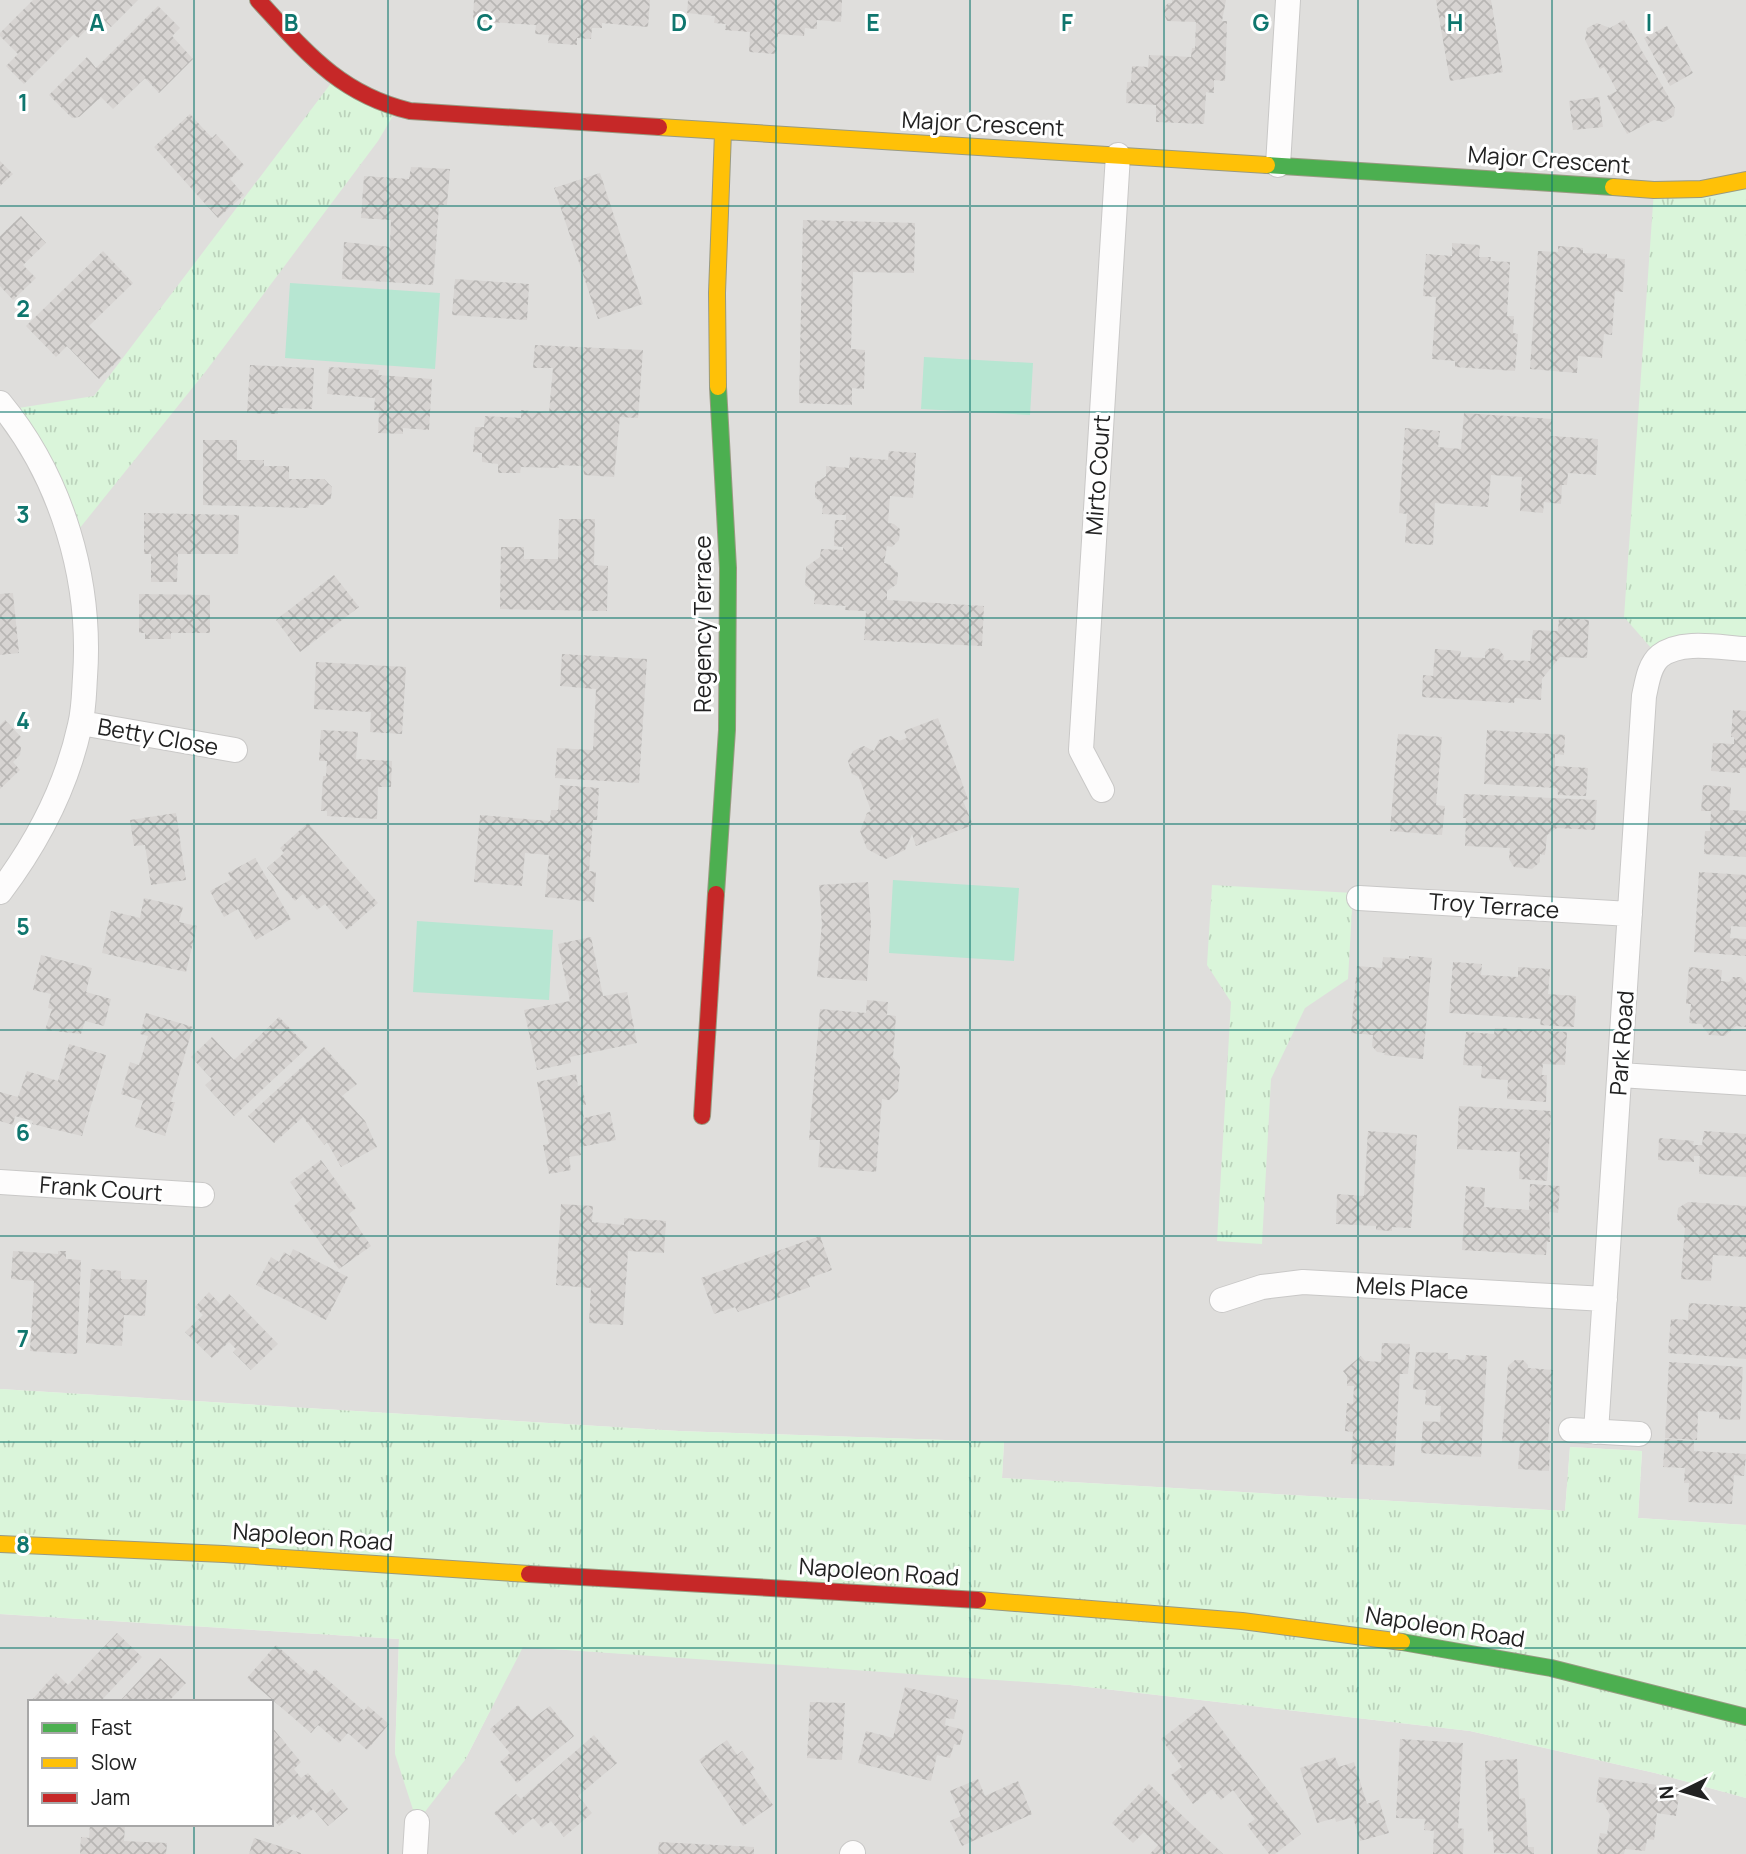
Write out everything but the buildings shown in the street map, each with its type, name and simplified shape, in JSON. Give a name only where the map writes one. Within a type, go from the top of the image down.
[{"type":"street","name":"Major Crescent","points":[[258,0],[328,73],[359,94],[394,108],[723,132],[1654,190],[1702,189],[1746,180]]},
{"type":"street","points":[[1278,165],[1288,0]]},
{"type":"street","name":"Regency Terrace","points":[[702,1115],[727,730],[727,568],[717,332],[723,132]]},
{"type":"street","name":"Mirto Court","points":[[1102,790],[1081,750],[1118,155]]},
{"type":"street","points":[[0,402],[29,443],[52,487],[77,564],[86,627],[87,659],[81,723],[70,760],[43,825],[25,857],[0,892]]},
{"type":"street","name":"Park Road","points":[[1596,1432],[1644,696],[1652,668],[1659,657],[1669,652],[1692,646],[1746,649]]},
{"type":"street","name":"Betty Close","points":[[81,723],[236,750]]},
{"type":"street","name":"Troy Terrace","points":[[1359,898],[1630,914]]},
{"type":"street","points":[[1620,1075],[1746,1083]]},
{"type":"street","name":"Frank Court","points":[[0,1182],[202,1195]]},
{"type":"street","name":"Mels Place","points":[[1222,1300],[1262,1287],[1303,1282],[1605,1299]]},
{"type":"street","points":[[1571,1430],[1639,1434]]},
{"type":"street","name":"Napoleon Road","points":[[0,1544],[252,1555],[1204,1618],[1342,1633],[1523,1662],[1746,1717]]},
{"type":"street","points":[[415,1854],[417,1822]]},
{"type":"shaded area","points":[[0,0],[1746,0],[1746,1525],[1638,1518],[1642,1451],[1570,1447],[1565,1511],[1002,1478],[1004,1442],[679,1431],[0,1389]]},
{"type":"shaded area","points":[[0,1614],[399,1639],[395,1754],[465,1760],[522,1647],[863,1669],[1070,1685],[1470,1731],[1655,1773],[1746,1798],[1746,1854],[0,1854]]},
{"type":"green space","points":[[335,78],[397,109],[378,141],[206,371],[71,539],[6,410],[94,396]]},
{"type":"green space","points":[[1746,180],[1746,649],[1659,657],[1624,617],[1654,190]]},
{"type":"green space","points":[[290,283],[440,293],[435,369],[285,358]]},
{"type":"green space","points":[[924,357],[1033,363],[1030,415],[921,409]]},
{"type":"green space","points":[[893,880],[1019,888],[1014,961],[889,953]]},
{"type":"green space","points":[[1212,885],[1353,893],[1348,979],[1305,1008],[1271,1079],[1262,1244],[1217,1241],[1231,1002],[1207,965]]},
{"type":"green space","points":[[417,921],[553,930],[549,1000],[413,992]]},
{"type":"green space","points":[[0,1389],[679,1431],[1004,1442],[1002,1478],[1565,1511],[1570,1447],[1642,1451],[1638,1518],[1746,1525],[1746,1798],[1655,1773],[1470,1731],[1070,1685],[523,1647],[465,1760],[417,1822],[395,1754],[399,1639],[0,1614]]},
{"type":"traffic: fast","points":[[1267,165],[1613,187]]},
{"type":"traffic: fast","points":[[716,894],[727,730],[728,568],[718,387]]},
{"type":"traffic: fast","points":[[1402,1642],[1551,1668],[1746,1717]]},
{"type":"traffic: slow","points":[[659,127],[1267,165]]},
{"type":"traffic: slow","points":[[718,387],[717,293],[723,132]]},
{"type":"traffic: slow","points":[[1613,187],[1701,189],[1746,180]]},
{"type":"traffic: slow","points":[[0,1544],[224,1554],[529,1574]]},
{"type":"traffic: slow","points":[[978,1600],[1242,1621],[1402,1642]]},
{"type":"traffic: jam","points":[[258,0],[308,53],[343,82],[363,94],[410,111],[659,127]]},
{"type":"traffic: jam","points":[[702,1116],[716,894]]},
{"type":"traffic: jam","points":[[529,1574],[978,1600]]}]
